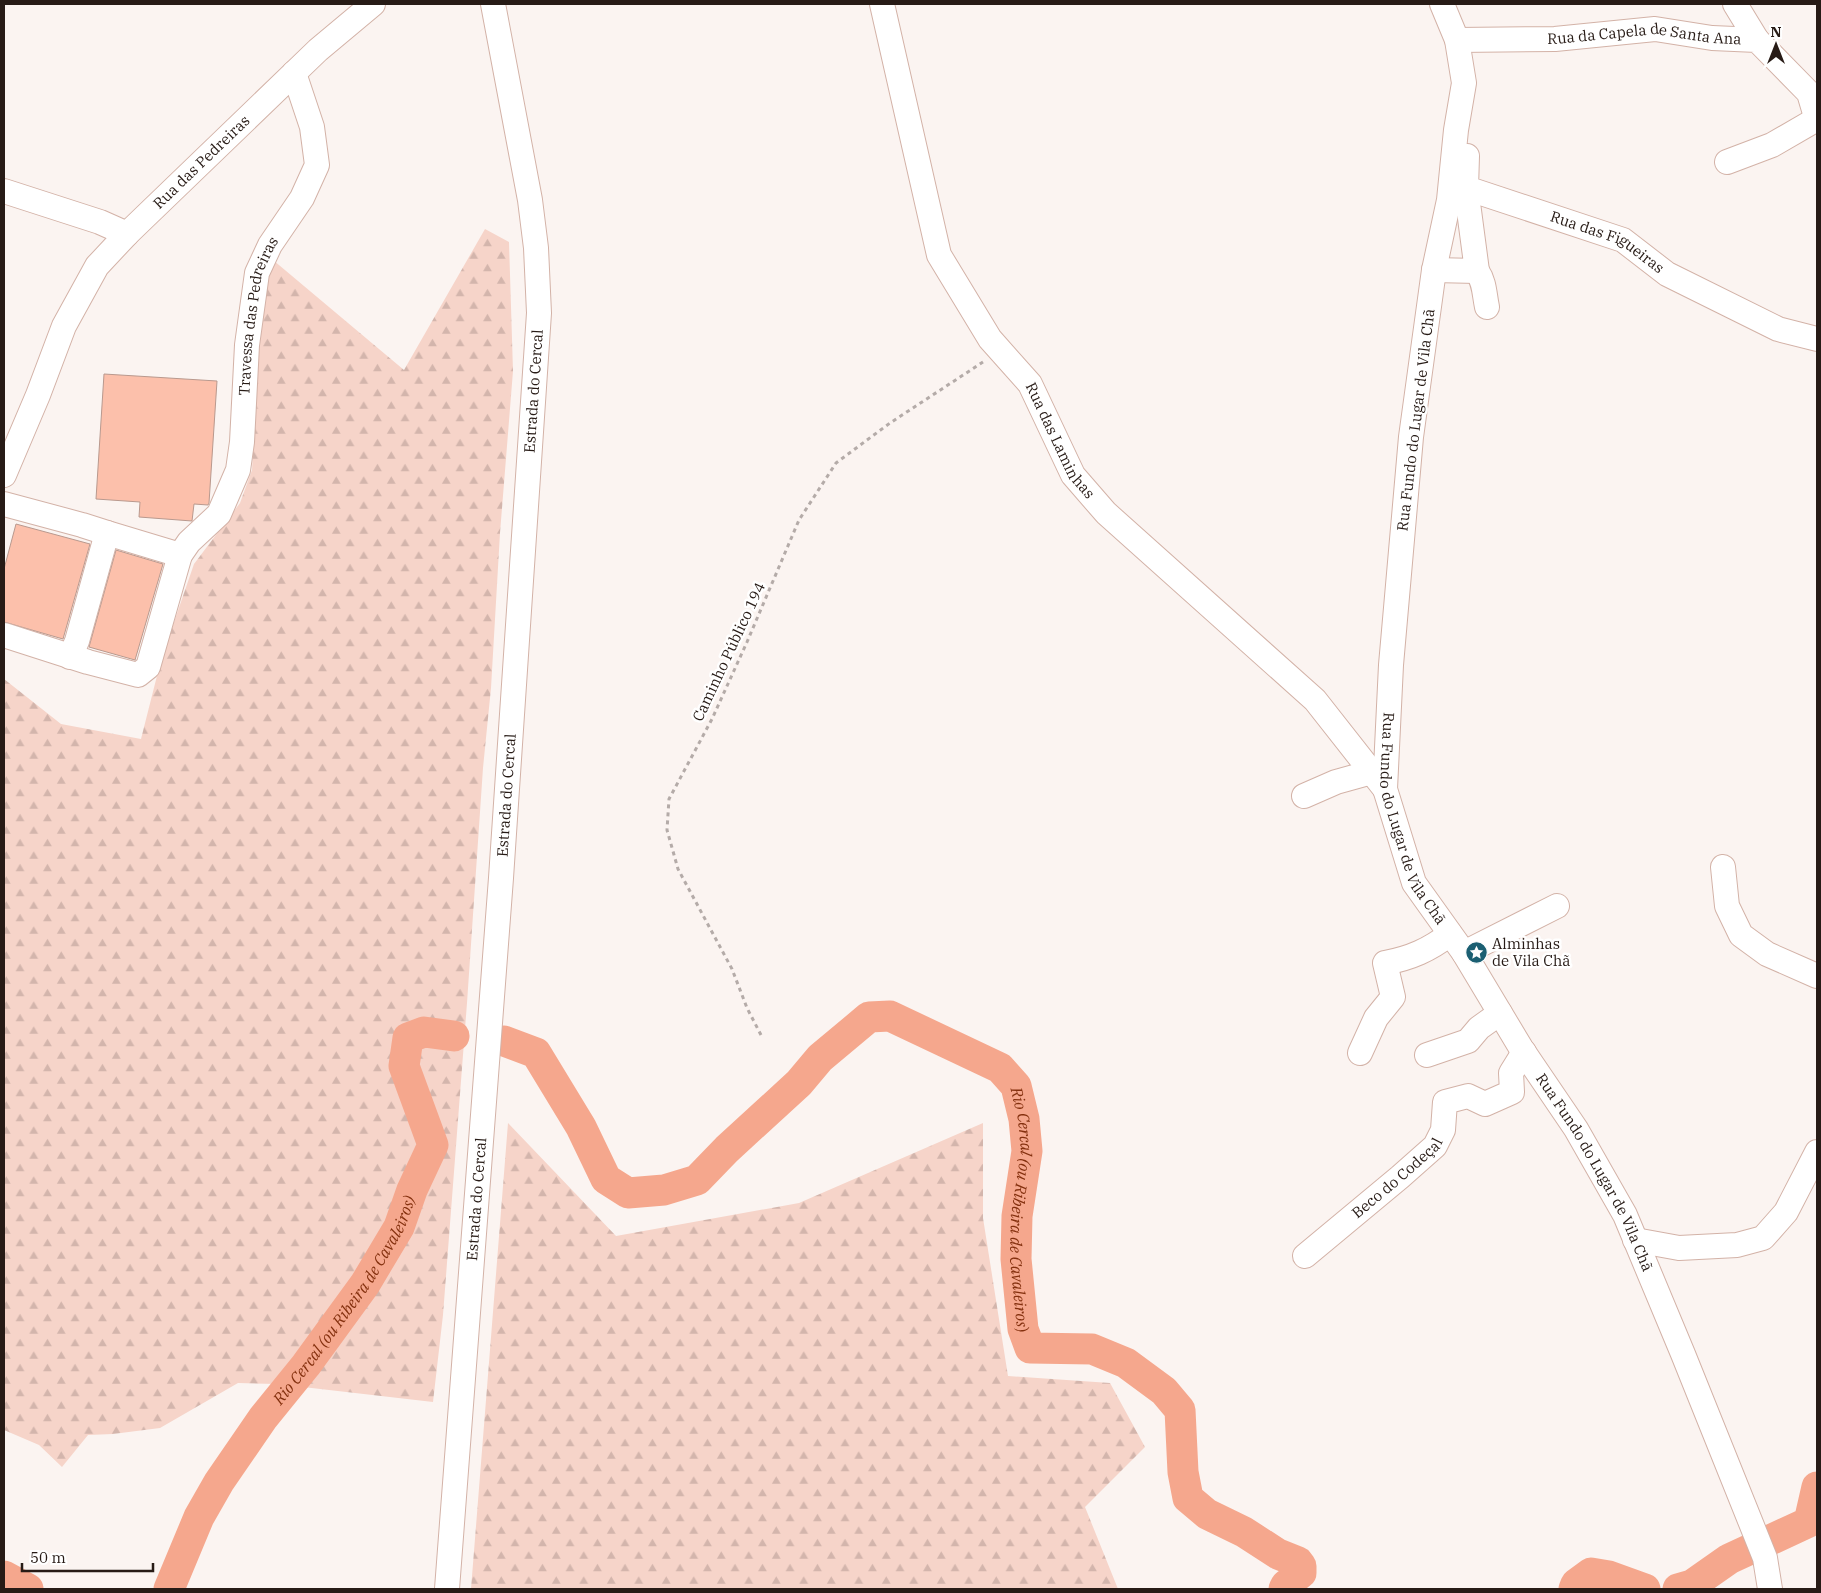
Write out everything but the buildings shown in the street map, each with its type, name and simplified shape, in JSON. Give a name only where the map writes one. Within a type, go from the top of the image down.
[{"type":"street","name":"Rua das Pedreiras","points":[[4,475],[38,395],[64,326],[97,266],[127,234],[318,50],[373,4]]},
{"type":"street","name":"Estrada do Cercal","points":[[447,1589],[502,868],[539,313],[536,248],[530,200],[494,4]]},
{"type":"street","name":"Rua das Laminhas","points":[[882,4],[939,255],[990,339],[1030,384],[1073,474],[1106,513],[1315,700],[1379,780]]},
{"type":"street","name":"Rua Fundo do Lugar de Vila Chã","points":[[1442,4],[1457,40],[1464,83],[1456,130],[1449,200],[1434,270],[1411,437],[1379,780],[1414,884],[1457,943],[1524,1052],[1576,1129],[1625,1215],[1765,1558],[1770,1589]]},
{"type":"street","points":[[1735,4],[1757,40]]},
{"type":"street","name":"Rua da Capela de Santa Ana","points":[[1457,40],[1555,39],[1655,29],[1712,38],[1757,40],[1813,93],[1817,120]]},
{"type":"street","name":"Travessa das Pedreiras","points":[[180,555],[190,542],[219,514],[238,470],[242,442],[247,345],[257,273],[270,245],[302,198],[317,165],[312,127],[294,73]]},
{"type":"street","points":[[1460,108],[1467,129],[1466,188],[1477,271],[1484,281],[1483,293],[1487,307]]},
{"type":"street","points":[[1727,162],[1772,145],[1817,120]]},
{"type":"street","name":"Rua das Figueiras","points":[[1466,188],[1623,240],[1667,274],[1778,329],[1817,339]]},
{"type":"street","points":[[4,191],[100,222],[127,234]]},
{"type":"street","points":[[1434,270],[1477,271]]},
{"type":"street","points":[[4,504],[82,525],[180,555],[148,667],[138,675],[70,657],[4,636]]},
{"type":"street","points":[[70,657],[77,641],[107,533]]},
{"type":"street","points":[[1304,796],[1336,782],[1379,780]]},
{"type":"street","points":[[1723,867],[1726,906],[1741,935],[1767,954],[1817,976]]},
{"type":"street","points":[[1360,1053],[1376,1018],[1394,997],[1385,963],[1407,959],[1434,946],[1457,943],[1557,906]]},
{"type":"street","points":[[1426,1056],[1468,1041],[1479,1028],[1500,1013]]},
{"type":"street","name":"Beco do Codeçal","points":[[1305,1256],[1435,1146],[1443,1130],[1445,1102],[1468,1096],[1485,1104],[1512,1092],[1511,1073],[1524,1052]]},
{"type":"street","points":[[1635,1240],[1679,1248],[1736,1245],[1763,1238],[1786,1212],[1817,1152]]},
{"type":"path","name":"Caminho Público 194","points":[[761,1035],[747,1008],[732,969],[678,869],[667,830],[669,799],[716,710],[748,642],[800,520],[836,463],[890,423],[952,384],[1000,350]]},
{"type":"green space","points":[[485,229],[509,242],[513,371],[500,533],[491,688],[483,768],[443,1315],[433,1402],[277,1384],[238,1383],[160,1428],[88,1435],[62,1467],[39,1445],[4,1430],[4,679],[61,724],[141,739],[161,660],[194,564],[240,503],[252,470],[261,284],[273,260],[404,370]]},
{"type":"green space","points":[[508,1123],[616,1236],[799,1203],[983,1123],[983,1218],[1008,1376],[1110,1383],[1145,1447],[1085,1507],[1118,1589],[471,1589]]},
{"type":"waterway","name":"Rio Cercal (ou Ribeira de Cavaleiros)","points":[[504,1041],[536,1053],[581,1127],[606,1179],[628,1193],[664,1190],[697,1180],[727,1149],[799,1083],[820,1058],[869,1017],[890,1016],[1000,1068],[1016,1086],[1024,1119],[1027,1151],[1017,1216],[1016,1259],[1023,1329],[1030,1348],[1092,1349],[1126,1363],[1164,1391],[1180,1410],[1183,1472],[1188,1498],[1207,1514],[1244,1532],[1278,1554],[1298,1562],[1301,1566],[1301,1573],[1286,1585],[1284,1589]]},
{"type":"waterway","name":"Rio Cercal (ou Ribeira de Cavaleiros)","points":[[169,1589],[199,1517],[219,1482],[263,1418],[306,1365],[365,1284],[399,1227],[412,1190],[433,1145],[404,1066],[408,1038],[424,1032],[454,1036]]},
{"type":"waterway","name":"Rio Cercal (ou Ribeira de Cavaleiros)","points":[[1678,1589],[1692,1585],[1729,1559],[1809,1522],[1817,1487]]},
{"type":"waterway","name":"Rio Cercal (ou Ribeira de Cavaleiros)","points":[[1574,1589],[1576,1584],[1591,1573],[1609,1576],[1645,1589]]},
{"type":"waterway","name":"Rio Cercal (ou Ribeira de Cavaleiros)","points":[[4,1576],[28,1589]]},
{"type":"place","name":"Alminhas de Vila Chã","points":[[1476,953]]}]
